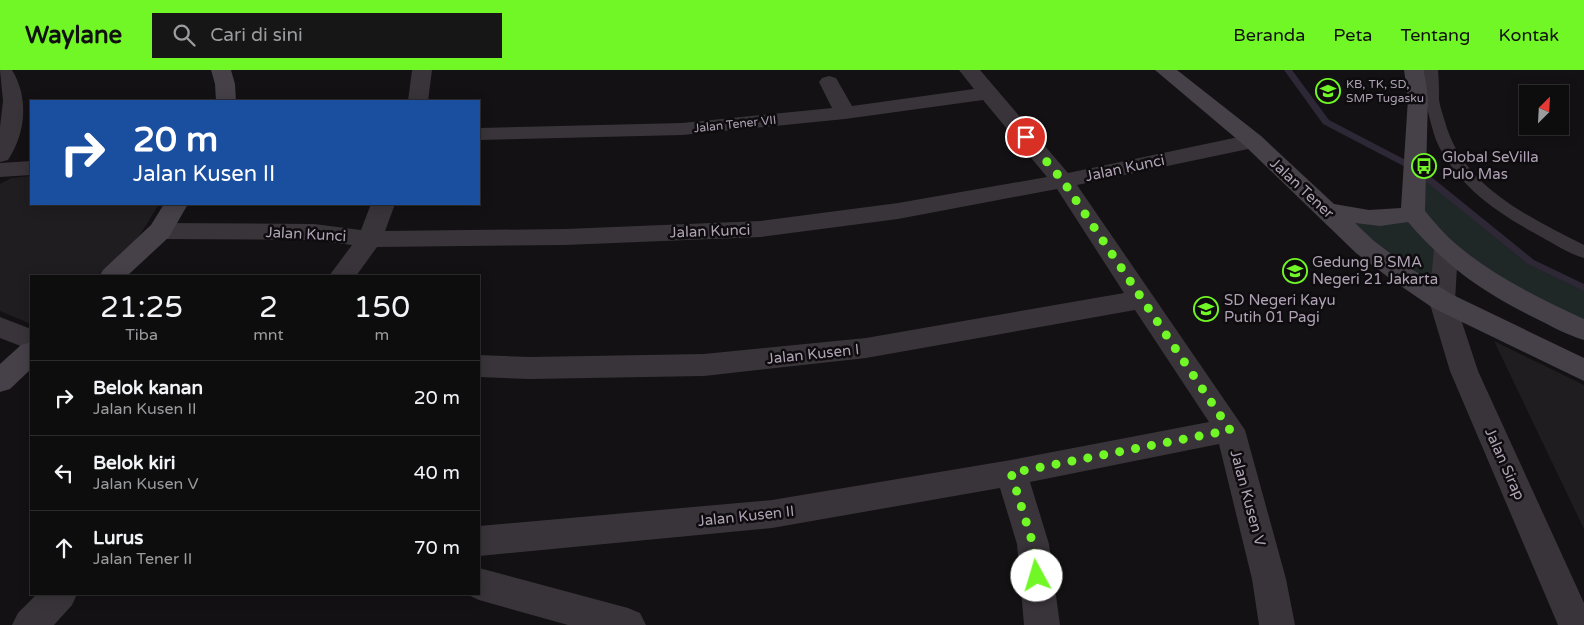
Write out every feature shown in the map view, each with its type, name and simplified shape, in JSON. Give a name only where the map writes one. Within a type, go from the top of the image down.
[{"type":"street","points":[[0,155],[6,144],[14,114],[10,81],[2,70]]},
{"type":"street","points":[[220,70],[225,84],[226,100]]},
{"type":"street","points":[[418,100],[422,70]]},
{"type":"street","name":"Jalan Kusen V","points":[[969,70],[1063,181],[1230,430],[1269,579],[1277,625]]},
{"type":"street","name":"Jalan Tener","points":[[1165,70],[1253,141],[1365,247],[1442,301],[1584,370]]},
{"type":"street","points":[[1414,70],[1425,98],[1415,163],[1414,211],[1446,250],[1478,275],[1516,297],[1584,330]]},
{"type":"street","points":[[829,82],[845,113]]},
{"type":"street","name":"Jalan Tener VII","points":[[480,134],[682,129],[845,113],[990,93]]},
{"type":"street","name":"Jalan Kunci","points":[[160,231],[314,232],[370,239],[565,237],[761,229],[898,212],[1063,181],[1253,141]]},
{"type":"street","points":[[0,170],[30,168]]},
{"type":"street","points":[[113,275],[160,231],[175,205]]},
{"type":"street","points":[[343,275],[370,239],[383,205]]},
{"type":"street","points":[[1325,210],[1371,218],[1395,219],[1414,211]]},
{"type":"street","points":[[1442,301],[1446,250]]},
{"type":"street","name":"Jalan Kusen I","points":[[480,366],[530,368],[704,365],[866,348],[1142,299]]},
{"type":"street","name":"Jalan Sirap","points":[[1442,301],[1464,371],[1576,625]]},
{"type":"street","points":[[0,327],[30,340]]},
{"type":"street","points":[[0,381],[30,353]]},
{"type":"street","name":"Jalan Kusen II","points":[[480,541],[772,514],[1011,473],[1230,430]]},
{"type":"street","points":[[1011,473],[1033,544],[1042,625]]},
{"type":"street","points":[[480,584],[628,625]]},
{"type":"street","points":[[30,625],[59,595]]},
{"type":"lane","points":[[1431,70],[1425,98],[1445,143],[1469,179],[1516,217],[1584,252]]},
{"type":"shaded area","points":[[1416,169],[1531,262],[1584,288],[1584,330],[1447,250],[1442,301],[1325,210],[1413,212]]},
{"type":"shaded area","points":[[30,176],[30,205],[158,205],[135,243],[97,275],[30,275],[30,324],[0,311],[0,184],[11,178]]},
{"type":"shaded area","points":[[1494,341],[1584,385],[1584,529]]},
{"type":"waterway","points":[[1288,70],[1326,122],[1416,169],[1531,262],[1584,288]]},
{"type":"place","name":"KB, TK, SD, SMP Tugasku","points":[[1328,91]]},
{"type":"place","name":"Global SeVilla Pulo Mas","points":[[1424,166]]},
{"type":"place","name":"Gedung B SMA Negeri 21 Jakarta","points":[[1295,271]]},
{"type":"place","name":"SD Negeri Kayu Putih 01 Pagi","points":[[1206,309]]},
{"type":"route","points":[[1026,137],[1063,181],[1230,430],[1011,473],[1033,544],[1037,576]]}]
